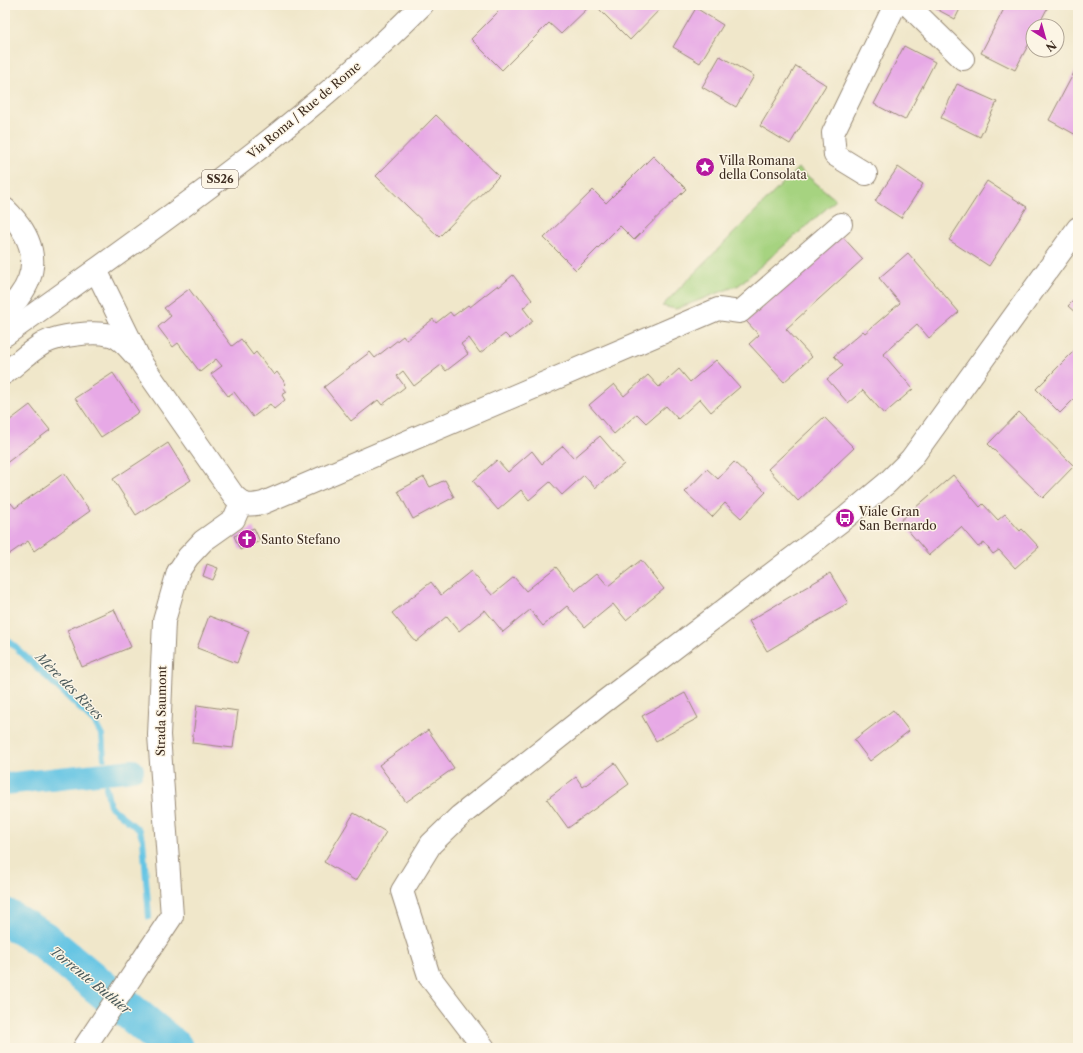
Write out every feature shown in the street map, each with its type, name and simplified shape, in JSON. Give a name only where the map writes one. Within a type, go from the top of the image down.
[{"type":"street","name":"Via Roma / Rue de Rome","points":[[5,335],[203,192],[284,129],[363,60],[422,5]]},
{"type":"street","points":[[866,174],[835,155],[833,134],[895,5]]},
{"type":"street","points":[[908,5],[963,59]]},
{"type":"street","points":[[5,209],[26,234],[33,260],[29,281],[18,298],[5,309]]},
{"type":"street","points":[[5,373],[44,343],[63,336],[85,334],[111,335],[126,344],[142,364],[234,496],[241,503],[250,506],[263,503],[718,309],[740,312],[841,224]]},
{"type":"street","points":[[484,1048],[429,976],[402,891],[431,844],[466,811],[601,704],[844,518],[887,483],[911,460],[1078,228]]},
{"type":"street","points":[[96,270],[142,364]]},
{"type":"street","name":"Strada Saumont","points":[[84,1048],[172,916],[158,735],[164,621],[178,572],[188,557],[203,541],[234,519],[241,503]]},
{"type":"green space","points":[[798,168],[836,200],[739,285],[676,309],[662,306]]},
{"type":"building","points":[[505,5],[591,5],[561,34],[549,23],[502,70],[471,39]]},
{"type":"building","points":[[595,5],[660,5],[662,7],[630,40]]},
{"type":"building","points":[[929,5],[962,5],[955,19]]},
{"type":"building","points":[[1006,5],[1049,5],[1042,18],[1025,18],[1025,51],[1015,70],[981,53]]},
{"type":"building","points":[[696,8],[723,25],[700,63],[673,47]]},
{"type":"building","points":[[904,46],[935,62],[905,120],[874,104]]},
{"type":"building","points":[[720,56],[754,76],[736,107],[702,87]]},
{"type":"building","points":[[1078,65],[1078,136],[1049,120]]},
{"type":"building","points":[[796,66],[826,85],[790,144],[760,126]]},
{"type":"building","points":[[957,84],[997,102],[980,137],[941,118]]},
{"type":"building","points":[[436,115],[499,176],[439,237],[376,176]]},
{"type":"building","points":[[653,156],[686,189],[634,240],[620,226],[576,270],[544,238],[593,190],[606,203]]},
{"type":"building","points":[[898,167],[923,184],[901,218],[875,201]]},
{"type":"building","points":[[987,181],[1027,207],[989,266],[949,240]]},
{"type":"building","points":[[841,235],[863,259],[786,329],[812,357],[784,382],[749,344],[759,335],[746,321]]},
{"type":"building","points":[[908,253],[959,312],[929,338],[917,324],[883,354],[913,389],[884,414],[863,390],[848,403],[827,379],[843,366],[834,356],[863,331],[865,333],[900,303],[879,278]]},
{"type":"building","points":[[513,275],[532,300],[523,308],[533,321],[510,339],[505,334],[480,353],[469,338],[461,344],[468,354],[446,371],[441,365],[414,386],[403,371],[397,376],[405,387],[382,405],[378,400],[351,421],[324,387],[370,352],[375,358],[403,336],[406,340],[433,319],[436,323],[450,312],[453,316],[468,305],[470,307],[498,285],[499,287]]},
{"type":"building","points":[[189,289],[232,346],[241,339],[253,355],[256,352],[274,375],[277,372],[286,384],[283,387],[287,392],[282,395],[285,400],[274,409],[270,404],[253,417],[234,392],[228,396],[211,374],[222,366],[216,359],[200,372],[178,343],[173,347],[158,327],[171,316],[164,308]]},
{"type":"building","points":[[1078,296],[1078,315],[1068,306]]},
{"type":"building","points":[[1078,347],[1078,395],[1060,413],[1036,389]]},
{"type":"building","points":[[716,360],[740,387],[711,412],[700,399],[678,419],[666,406],[646,423],[637,414],[614,434],[589,405],[614,384],[624,396],[648,375],[659,387],[679,369],[690,382]]},
{"type":"building","points":[[113,373],[139,412],[101,437],[75,398]]},
{"type":"building","points":[[30,405],[50,430],[5,464],[5,424]]},
{"type":"building","points":[[1019,412],[1074,466],[1043,498],[988,444]]},
{"type":"building","points":[[824,417],[854,448],[798,501],[768,469]]},
{"type":"building","points":[[600,436],[624,464],[595,488],[584,475],[562,495],[550,482],[529,500],[521,490],[498,510],[473,481],[497,460],[508,472],[532,451],[542,464],[563,446],[574,458]]},
{"type":"building","points":[[168,443],[191,480],[136,515],[113,479]]},
{"type":"building","points":[[734,462],[766,492],[741,518],[725,503],[712,517],[685,492],[707,469],[718,479]]},
{"type":"building","points":[[64,473],[90,511],[34,551],[28,541],[5,557],[5,507],[11,503],[15,508]]},
{"type":"building","points":[[953,475],[980,507],[983,504],[998,520],[1005,514],[1020,531],[1022,529],[1039,547],[1015,568],[999,550],[993,554],[984,543],[978,547],[961,527],[929,555],[900,521]]},
{"type":"building","points":[[424,477],[430,487],[445,480],[454,497],[413,519],[398,491]]},
{"type":"building","name":"Santo Stefano","points":[[254,528],[260,541],[240,550],[234,536]]},
{"type":"building","points":[[641,560],[664,589],[626,620],[613,604],[585,627],[567,606],[543,626],[530,610],[503,632],[485,610],[459,631],[447,616],[416,642],[392,613],[431,582],[441,595],[471,571],[492,595],[514,577],[526,591],[556,567],[575,591],[597,573],[608,586]]},
{"type":"building","points":[[207,564],[218,568],[213,580],[203,576]]},
{"type":"building","points":[[830,573],[848,603],[767,651],[749,621]]},
{"type":"building","points":[[114,609],[131,647],[82,667],[67,630]]},
{"type":"building","points":[[209,616],[249,631],[237,663],[197,648]]},
{"type":"building","points":[[685,693],[698,718],[656,741],[642,716]]},
{"type":"building","points":[[197,705],[238,711],[233,748],[192,743]]},
{"type":"building","points":[[893,710],[909,731],[870,761],[854,740]]},
{"type":"building","points":[[428,730],[454,768],[406,802],[379,765]]},
{"type":"building","points":[[615,763],[629,784],[568,828],[547,799],[576,777],[583,787]]},
{"type":"building","points":[[354,813],[386,832],[356,881],[324,862]]},
{"type":"waterway","name":"Mère des Rives","points":[[5,637],[95,723],[102,736],[104,758]]},
{"type":"waterway","points":[[5,784],[133,770]]},
{"type":"waterway","name":"Mère des Rives","points":[[106,787],[110,806],[139,830],[143,839],[149,917]]},
{"type":"waterway","name":"Torrente Buthier","points":[[5,917],[42,939],[174,1048]]},
{"type":"place","name":"Villa Romana della Consolata","points":[[705,167]]},
{"type":"place","name":"Viale Gran San Bernardo","points":[[845,518]]},
{"type":"place","name":"Santo Stefano","points":[[247,539]]}]
